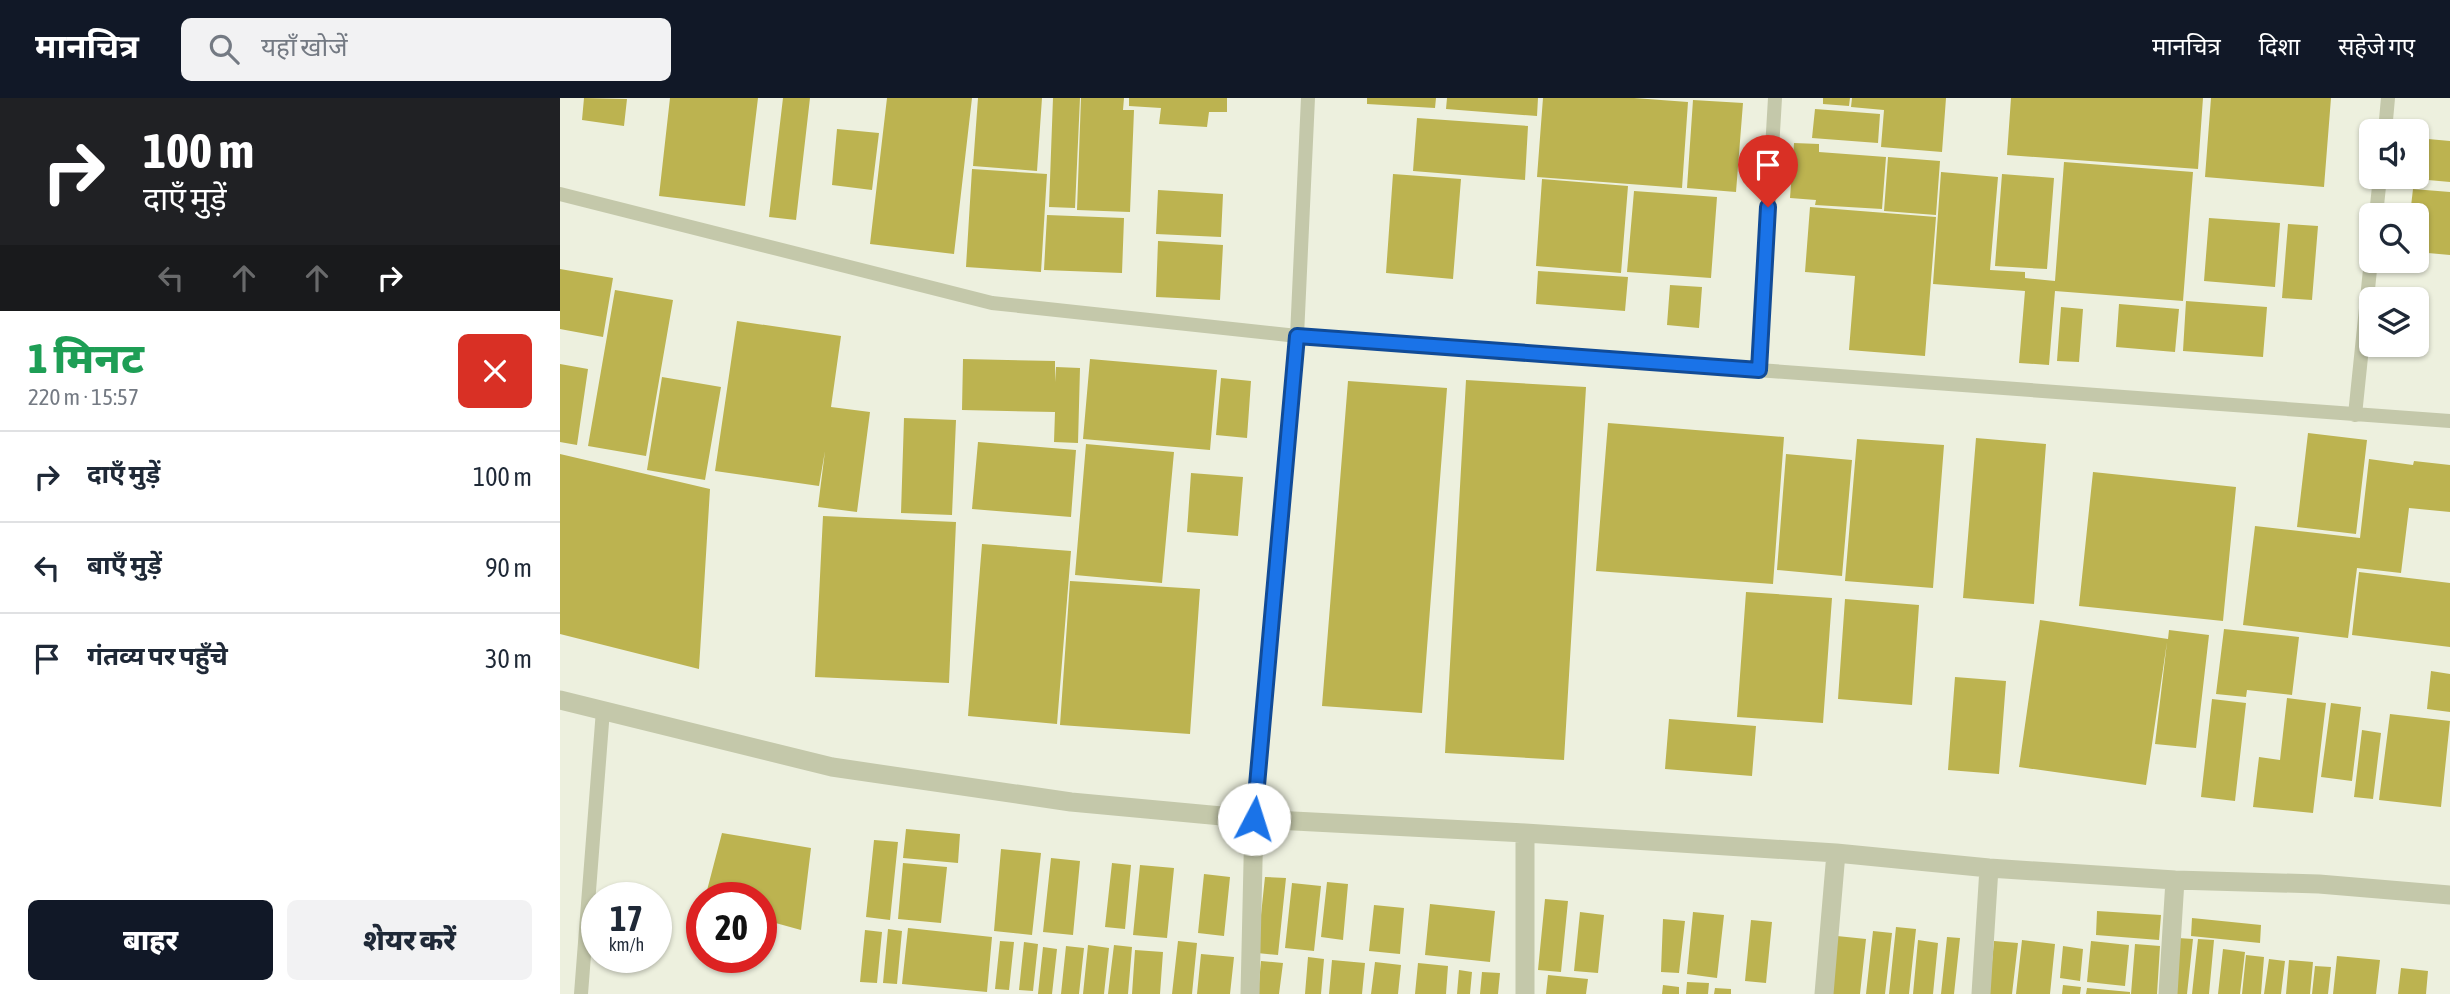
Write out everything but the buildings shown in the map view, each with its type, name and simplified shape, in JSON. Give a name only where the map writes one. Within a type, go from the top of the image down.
[{"type":"street","points":[[560,700],[832,767],[1071,802],[1254,819],[1525,833],[1836,853],[1989,868],[2175,880],[2319,884],[2450,895]]},
{"type":"street","points":[[1250,994],[1254,819]]},
{"type":"street","points":[[1525,833],[1525,994]]},
{"type":"street","points":[[1824,994],[1836,853]]},
{"type":"street","points":[[1981,994],[1989,868]]},
{"type":"street","points":[[2168,994],[2175,880]]},
{"type":"lane","points":[[1254,819],[1297,336],[1308,98]]},
{"type":"lane","points":[[1759,370],[1774,98]]},
{"type":"lane","points":[[2386,119],[2388,98]]},
{"type":"lane","points":[[560,194],[992,303],[1297,336],[2450,421]]},
{"type":"lane","points":[[2355,415],[2370,273]]},
{"type":"lane","points":[[581,994],[603,710]]},
{"type":"route","points":[[1254,819],[1297,336],[1759,370],[1768,207]]}]
